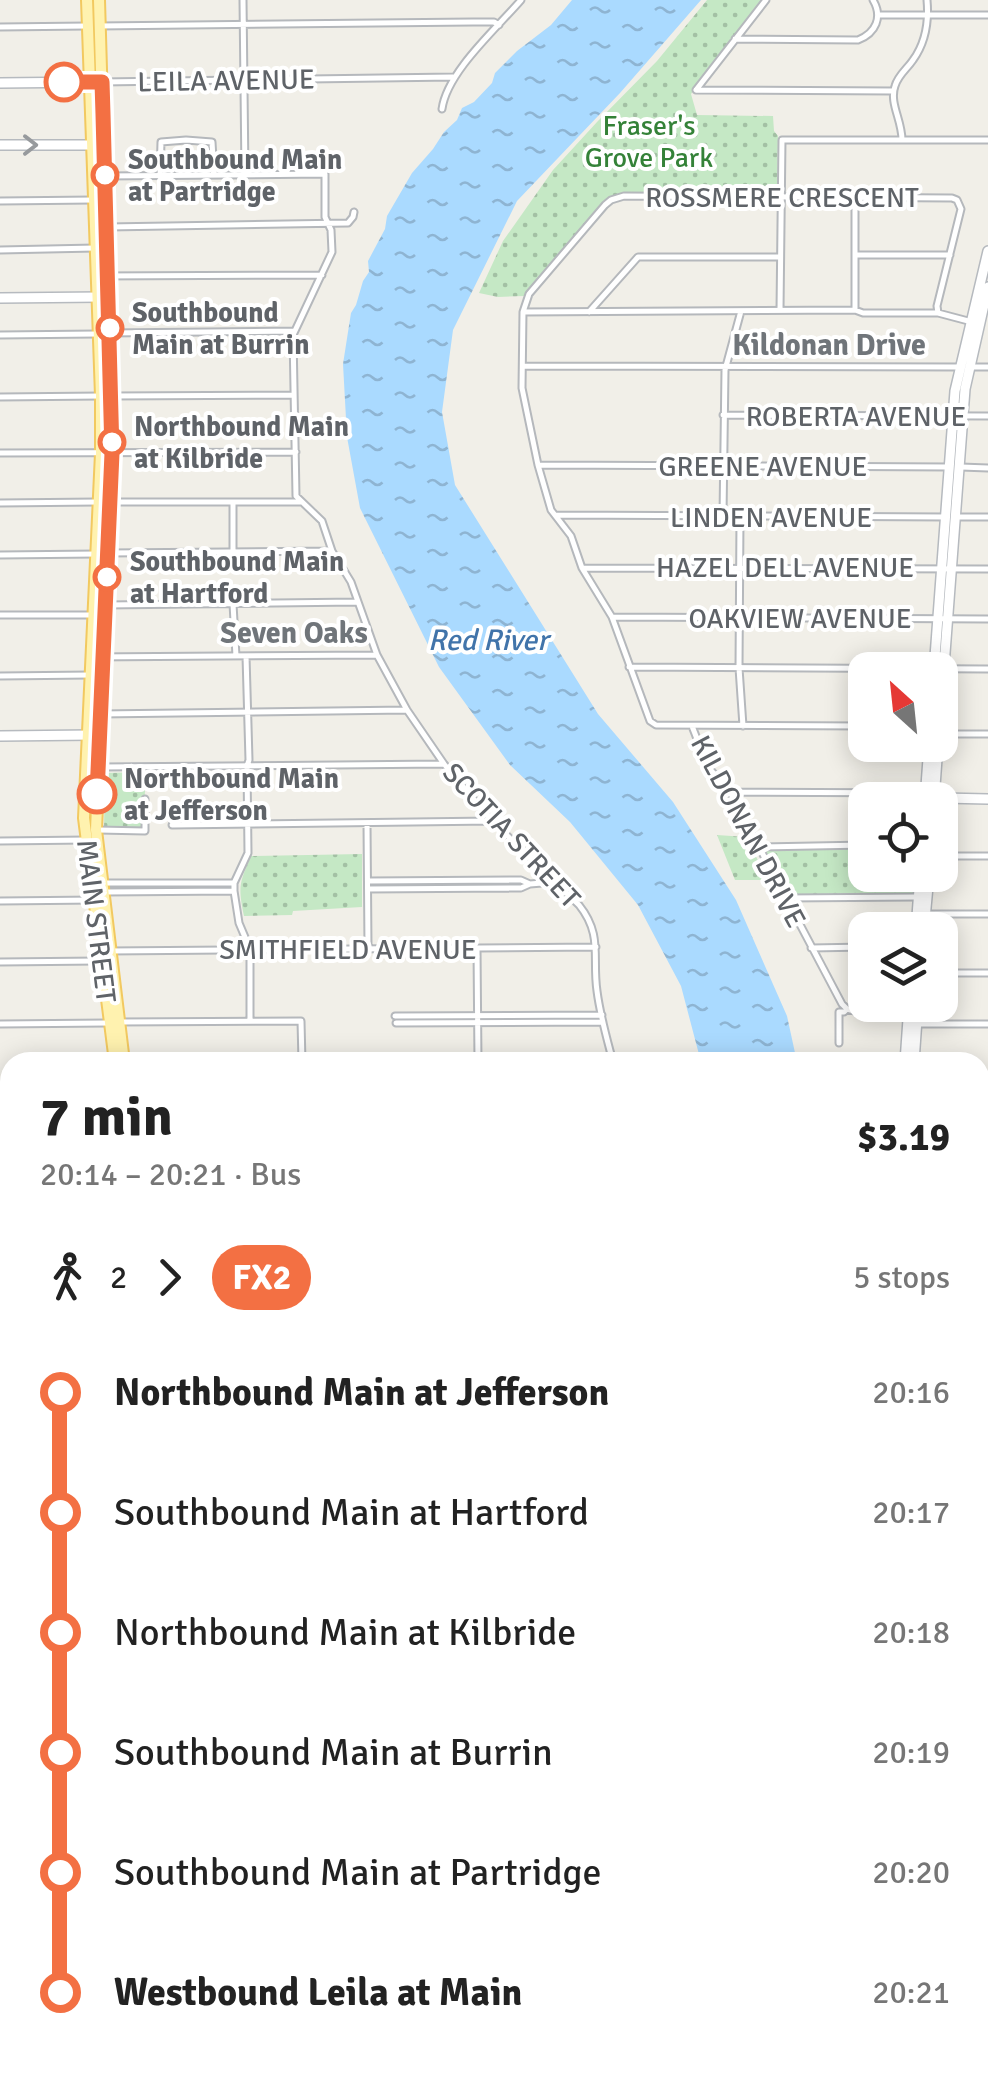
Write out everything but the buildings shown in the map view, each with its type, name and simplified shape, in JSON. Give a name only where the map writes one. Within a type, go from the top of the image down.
[{"type":"main road","name":"MAIN STREET","points":[[87,0],[94,26]]},
{"type":"main road","name":"MAIN STREET","points":[[99,0],[94,26],[92,145],[99,176]]},
{"type":"main road","name":"LEILA AVENUE","points":[[0,82],[96,82]]},
{"type":"main road","name":"MAIN STREET","points":[[96,82],[104,138],[99,176],[101,227],[108,248],[102,276]]},
{"type":"main road","points":[[0,146],[92,145],[104,138]]},
{"type":"main road","name":"MAIN STREET","points":[[97,657],[106,605],[102,554],[107,396],[102,276],[95,248],[101,227]]},
{"type":"main road","points":[[940,652],[964,366],[986,282],[988,251]]},
{"type":"main road","points":[[0,298],[103,298]]},
{"type":"main road","name":"MAIN STREET","points":[[102,554],[92,614],[97,675],[84,807],[93,837],[105,955],[122,1052]]},
{"type":"main road","points":[[94,595],[106,605]]},
{"type":"main road","points":[[92,614],[105,624]]},
{"type":"main road","name":"MAIN STREET","points":[[93,837],[100,735],[95,714]]},
{"type":"main road","points":[[0,736],[100,735]]},
{"type":"main road","points":[[958,798],[988,799]]},
{"type":"main road","points":[[84,807],[96,816]]},
{"type":"main road","points":[[922,892],[925,912]]},
{"type":"main road","points":[[920,912],[924,892]]},
{"type":"main road","name":"MAIN STREET","points":[[114,1022],[114,1052]]},
{"type":"main road","points":[[907,1052],[912,1022]]},
{"type":"main road","points":[[913,1022],[914,1052]]},
{"type":"street","points":[[243,0],[245,175]]},
{"type":"street","points":[[442,109],[453,77],[522,0]]},
{"type":"street","points":[[766,0],[696,90],[894,91]]},
{"type":"street","points":[[735,39],[858,40],[872,32],[878,16],[873,0]]},
{"type":"street","points":[[902,140],[894,91],[925,38],[927,0]]},
{"type":"street","points":[[878,16],[988,15]]},
{"type":"street","points":[[0,27],[473,22],[499,25]]},
{"type":"street","name":"LEILA AVENUE","points":[[96,82],[453,77]]},
{"type":"street","points":[[160,176],[162,141],[186,140],[212,142],[214,175]]},
{"type":"street","points":[[780,310],[782,140],[988,140]]},
{"type":"street","points":[[0,503],[300,502],[296,493],[293,335],[332,249],[331,230],[325,217],[325,174],[99,176]]},
{"type":"street","name":"ROSSMERE CRESCENT","points":[[524,312],[529,294],[611,200],[624,196],[780,196],[957,200],[961,209],[938,313]]},
{"type":"street","points":[[854,310],[855,198]]},
{"type":"street","points":[[0,201],[100,200]]},
{"type":"street","points":[[101,227],[348,223],[354,212]]},
{"type":"street","points":[[0,250],[108,248]]},
{"type":"street","points":[[855,254],[950,255]]},
{"type":"street","points":[[590,312],[638,257],[780,257]]},
{"type":"street","points":[[102,276],[322,275]]},
{"type":"street","points":[[524,312],[854,310],[938,313],[975,324]]},
{"type":"street","points":[[723,517],[726,365],[740,311]]},
{"type":"street","name":"KILDONAN DRIVE","points":[[524,312],[522,388],[550,510],[571,536],[582,568],[612,617],[650,721],[656,725],[692,726],[708,767],[730,792],[827,980],[846,1008]]},
{"type":"street","points":[[0,335],[295,331]]},
{"type":"street","points":[[523,366],[988,367]]},
{"type":"street","points":[[0,397],[294,394]]},
{"type":"street","name":"ROBERTA AVENUE","points":[[723,415],[988,416]]},
{"type":"street","points":[[0,453],[296,452]]},
{"type":"street","name":"GREENE AVENUE","points":[[538,466],[988,468]]},
{"type":"street","points":[[233,502],[233,552]]},
{"type":"street","name":"SCOTIA STREET","points":[[300,502],[322,522],[332,551],[349,577],[376,655],[444,764],[492,821],[590,920],[596,947],[596,987],[610,1052]]},
{"type":"street","name":"LINDEN AVENUE","points":[[554,516],[988,517]]},
{"type":"street","points":[[740,517],[739,668],[743,726]]},
{"type":"street","points":[[0,555],[332,551]]},
{"type":"street","name":"HAZEL DELL AVENUE","points":[[582,568],[988,569]]},
{"type":"street","points":[[106,605],[356,602]]},
{"type":"street","points":[[233,604],[236,656]]},
{"type":"street","points":[[0,616],[92,614]]},
{"type":"street","name":"OAKVIEW AVENUE","points":[[612,617],[988,619]]},
{"type":"street","points":[[97,657],[376,655]]},
{"type":"street","points":[[246,656],[248,853],[234,887],[238,919],[250,949],[250,1021]]},
{"type":"street","points":[[629,667],[848,669]]},
{"type":"street","points":[[958,669],[988,668]]},
{"type":"street","points":[[0,676],[97,675]]},
{"type":"street","points":[[95,714],[407,710]]},
{"type":"street","points":[[692,726],[848,726]]},
{"type":"street","points":[[958,734],[988,734]]},
{"type":"street","points":[[98,766],[444,764]]},
{"type":"street","points":[[730,792],[848,795]]},
{"type":"street","points":[[0,841],[145,831],[145,799]]},
{"type":"street","points":[[172,825],[492,821]]},
{"type":"street","points":[[367,823],[368,948]]},
{"type":"street","points":[[759,847],[848,845]]},
{"type":"street","points":[[958,856],[988,856]]},
{"type":"street","points":[[368,881],[521,880],[530,884]]},
{"type":"street","points":[[368,889],[522,888],[556,882]]},
{"type":"street","points":[[0,901],[98,891],[234,887]]},
{"type":"street","points":[[786,898],[923,897]]},
{"type":"street","points":[[958,914],[988,914]]},
{"type":"street","name":"SMITHFIELD AVENUE","points":[[0,962],[250,949],[596,947]]},
{"type":"street","points":[[811,948],[848,947]]},
{"type":"street","points":[[477,948],[478,1052]]},
{"type":"street","points":[[958,973],[988,973]]},
{"type":"street","points":[[839,1043],[839,1012],[846,1008]]},
{"type":"street","points":[[396,1020],[602,1018]]},
{"type":"street","points":[[0,1024],[301,1020],[302,1052]]},
{"type":"street","points":[[958,1020],[988,1024]]},
{"type":"green space","name":"Fraser's Grove Park","points":[[707,0],[763,0],[691,94],[697,115],[773,116],[778,136],[777,193],[615,195],[602,203],[524,296],[479,293],[503,241],[553,170],[657,61]]},
{"type":"green space","points":[[146,772],[143,827],[104,829],[105,773]]},
{"type":"green space","points":[[717,835],[746,837],[768,880],[735,880]]},
{"type":"green space","points":[[848,848],[848,892],[913,894],[787,894],[764,851]]},
{"type":"green space","points":[[362,854],[362,907],[244,916],[241,885],[251,856]]},
{"type":"water","name":"Red River","points":[[572,0],[701,0],[620,93],[517,201],[453,330],[442,412],[455,485],[598,714],[673,802],[736,900],[787,1016],[795,1052],[698,1052],[681,986],[638,905],[570,822],[510,765],[439,667],[360,508],[347,437],[343,364],[351,313],[369,272],[368,261],[385,229],[387,216],[412,173],[457,120],[462,108],[474,102],[517,51],[551,25]]},
{"type":"bus line","name":"FX2","points":[[64,82],[102,82],[112,453],[97,794]]},
{"type":"place","name":"Southbound Main at Partridge","points":[[105,175]]},
{"type":"place","name":"Southbound Main at Burrin","points":[[110,328]]},
{"type":"place","name":"Northbound Main at Kilbride","points":[[112,442]]},
{"type":"place","name":"Southbound Main at Hartford","points":[[107,577]]},
{"type":"place","name":"Northbound Main at Jefferson","points":[[97,794]]},
{"type":"district","name":"Kildonan Drive","points":[[829,345]]},
{"type":"district","name":"Seven Oaks","points":[[294,633]]}]
